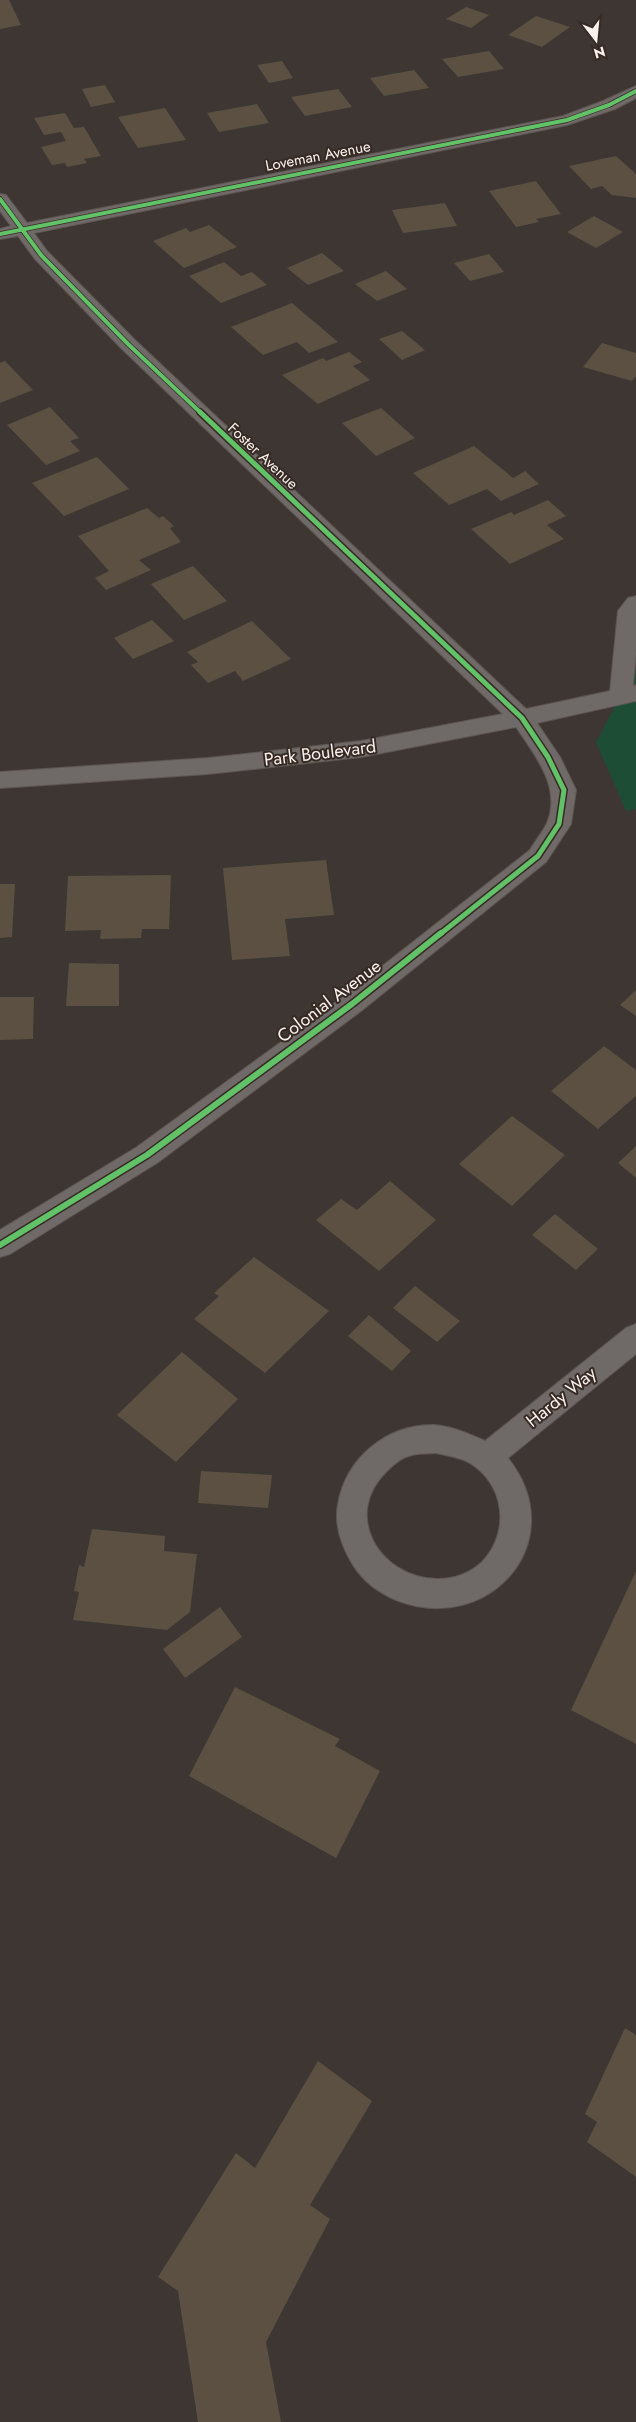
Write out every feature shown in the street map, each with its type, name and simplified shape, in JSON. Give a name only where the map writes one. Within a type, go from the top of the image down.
[{"type":"street","name":"Loveman Avenue","points":[[0,234],[566,120],[609,105],[636,91]]},
{"type":"street","name":"Foster Avenue","points":[[0,199],[41,255],[128,344],[522,718]]},
{"type":"street","points":[[628,694],[629,611],[636,603]]},
{"type":"street","name":"Park Boulevard","points":[[0,780],[208,766],[351,750],[522,718],[628,694]]},
{"type":"street","name":"Colonial Avenue","points":[[0,1246],[148,1155],[352,1004],[538,856],[558,824],[564,790],[548,757],[522,718]]},
{"type":"street","name":"Hardy Way","points":[[486,1458],[636,1337]]},
{"type":"street","points":[[435,1439],[462,1445],[486,1458],[508,1483],[517,1515],[512,1548],[493,1575],[464,1592],[428,1595],[396,1586],[369,1564],[354,1533],[353,1501],[365,1472],[384,1454],[409,1442],[435,1439]]},
{"type":"green space","points":[[636,603],[636,809],[626,811],[596,742],[621,695]]},
{"type":"building","points":[[0,0],[9,0],[21,25],[0,29]]},
{"type":"building","points":[[466,7],[489,15],[471,28],[446,19]]},
{"type":"building","points":[[536,16],[570,27],[542,47],[508,35]]},
{"type":"building","points":[[489,51],[504,69],[458,77],[442,59]]},
{"type":"building","points":[[282,61],[293,78],[269,83],[257,65]]},
{"type":"building","points":[[414,70],[429,88],[384,96],[370,78]]},
{"type":"building","points":[[105,85],[115,102],[91,107],[82,89]]},
{"type":"building","points":[[338,89],[352,107],[305,116],[291,97]]},
{"type":"building","points":[[257,104],[269,123],[219,132],[207,113]]},
{"type":"building","points":[[165,108],[186,140],[138,148],[118,117]]},
{"type":"building","points":[[65,113],[74,128],[84,127],[101,156],[84,159],[87,163],[67,167],[65,163],[52,165],[41,147],[66,141],[61,132],[44,135],[34,118]]},
{"type":"building","points":[[616,156],[636,174],[636,198],[612,195],[602,186],[591,189],[569,166]]},
{"type":"building","points":[[536,181],[561,214],[536,219],[539,222],[516,227],[489,191]]},
{"type":"building","points":[[445,203],[457,226],[403,233],[392,210]]},
{"type":"building","points":[[594,216],[623,232],[596,248],[567,232]]},
{"type":"building","points":[[209,225],[237,247],[184,268],[153,241],[186,228],[190,232]]},
{"type":"building","points":[[322,253],[344,271],[308,285],[287,268]]},
{"type":"building","points":[[489,254],[504,272],[470,281],[454,263]]},
{"type":"building","points":[[224,262],[241,276],[252,272],[267,285],[221,303],[189,276]]},
{"type":"building","points":[[386,271],[407,289],[377,301],[355,284]]},
{"type":"building","points":[[292,303],[338,342],[309,353],[297,342],[263,355],[231,327]]},
{"type":"building","points":[[402,331],[425,350],[402,360],[379,339]]},
{"type":"building","points":[[602,343],[636,353],[636,376],[632,381],[583,367]]},
{"type":"building","points":[[349,352],[362,362],[353,366],[370,380],[318,404],[282,375],[323,358],[326,361]]},
{"type":"building","points":[[5,361],[33,390],[0,403],[0,363]]},
{"type":"building","points":[[50,407],[79,438],[70,441],[80,451],[46,465],[7,425]]},
{"type":"building","points":[[381,408],[415,438],[376,456],[342,423]]},
{"type":"building","points":[[474,446],[513,478],[525,471],[539,484],[501,501],[487,489],[449,505],[413,473]]},
{"type":"building","points":[[97,457],[129,489],[64,516],[32,483]]},
{"type":"building","points":[[548,500],[566,516],[547,525],[564,539],[510,564],[471,529],[511,512],[514,515]]},
{"type":"building","points":[[147,508],[159,518],[163,516],[174,526],[170,528],[181,542],[139,560],[151,570],[106,590],[95,578],[109,571],[78,536]]},
{"type":"building","points":[[193,566],[227,601],[184,620],[151,584]]},
{"type":"building","points":[[152,620],[174,641],[133,659],[114,638]]},
{"type":"building","points":[[252,621],[291,659],[243,681],[235,671],[208,683],[191,665],[198,662],[187,652]]},
{"type":"building","points":[[326,860],[334,915],[285,919],[290,956],[232,960],[223,868]]},
{"type":"building","points":[[171,875],[169,929],[142,929],[141,938],[100,939],[101,930],[65,931],[68,876]]},
{"type":"building","points":[[0,884],[15,884],[12,937],[0,938]]},
{"type":"building","points":[[69,963],[119,964],[119,1006],[66,1006]]},
{"type":"building","points":[[636,990],[636,1016],[620,1005]]},
{"type":"building","points":[[0,997],[34,997],[33,1039],[0,1040]]},
{"type":"building","points":[[604,1046],[636,1070],[636,1096],[598,1129],[551,1091]]},
{"type":"building","points":[[512,1116],[565,1155],[512,1206],[459,1164]]},
{"type":"building","points":[[636,1146],[636,1178],[618,1163]]},
{"type":"building","points":[[390,1181],[436,1220],[379,1271],[316,1220],[341,1199],[357,1210]]},
{"type":"building","points":[[555,1214],[598,1249],[576,1270],[532,1235]]},
{"type":"building","points":[[254,1257],[329,1311],[265,1373],[194,1319],[219,1296],[214,1293]]},
{"type":"building","points":[[415,1286],[460,1321],[437,1342],[393,1308]]},
{"type":"building","points":[[369,1315],[411,1351],[392,1371],[348,1336]]},
{"type":"building","points":[[182,1352],[238,1399],[176,1462],[117,1415]]},
{"type":"building","points":[[201,1471],[272,1475],[268,1508],[198,1503]]},
{"type":"building","points":[[92,1529],[165,1536],[164,1551],[197,1554],[190,1612],[167,1630],[73,1620],[79,1592],[74,1591],[79,1565],[84,1567]]},
{"type":"building","points":[[636,1571],[636,1744],[571,1710]]},
{"type":"building","points":[[220,1607],[242,1637],[185,1678],[163,1649]]},
{"type":"building","points":[[235,1687],[340,1739],[335,1746],[380,1771],[336,1858],[189,1776]]},
{"type":"building","points":[[625,2028],[636,2035],[636,2177],[587,2142],[597,2122],[585,2114]]},
{"type":"building","points":[[318,2061],[372,2101],[310,2205],[330,2219],[266,2342],[281,2422],[198,2422],[178,2291],[158,2277],[236,2153],[255,2168]]},
{"type":"cycle path","points":[[0,234],[567,120],[609,105],[636,91]]},
{"type":"cycle path","points":[[0,199],[41,255],[128,344],[522,718],[548,757],[564,790],[559,824],[538,856],[352,1004],[147,1155],[0,1245]]}]
